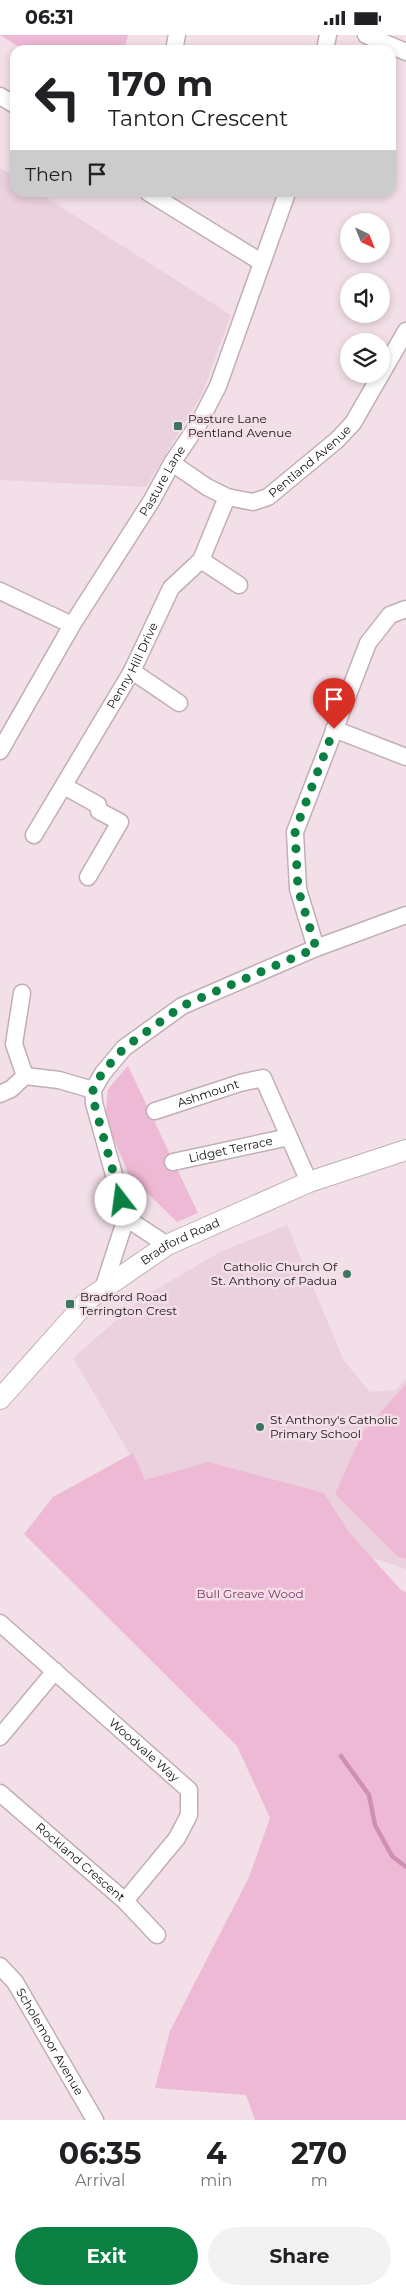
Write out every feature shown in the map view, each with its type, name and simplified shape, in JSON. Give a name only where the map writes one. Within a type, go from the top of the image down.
[{"type":"street","points":[[366,35],[390,45]]},
{"type":"street","points":[[155,197],[261,262]]},
{"type":"street","name":"Pasture Lane","points":[[0,751],[72,625],[152,500],[172,463],[199,423],[218,386],[285,197]]},
{"type":"street","name":"Pentland Avenue","points":[[172,463],[207,487],[227,497],[253,502],[268,497],[337,440],[353,423],[406,331]]},
{"type":"street","name":"Penny Hill Drive","points":[[34,835],[132,671],[171,588],[201,560],[227,497]]},
{"type":"street","points":[[201,560],[239,585]]},
{"type":"street","points":[[0,591],[72,625]]},
{"type":"street","points":[[316,948],[298,889],[295,831],[368,643],[390,615],[406,609]]},
{"type":"street","points":[[132,671],[179,703]]},
{"type":"street","points":[[334,729],[406,757]]},
{"type":"street","points":[[64,786],[98,805],[99,811],[120,822],[88,877]]},
{"type":"street","points":[[103,1289],[126,1218],[94,1103],[93,1090],[102,1073],[124,1048],[182,1006],[316,948],[406,915]]},
{"type":"street","points":[[22,993],[14,1045],[25,1076]]},
{"type":"street","points":[[0,1094],[11,1089],[25,1076],[58,1080],[93,1090]]},
{"type":"street","name":"Ashmount","points":[[155,1111],[240,1083],[263,1078]]},
{"type":"street","name":"Lidget Terrace","points":[[263,1078],[309,1182]]},
{"type":"street","name":"Lidget Terrace","points":[[173,1163],[289,1137]]},
{"type":"street","name":"Bradford Road","points":[[0,1399],[90,1298],[167,1245],[309,1182],[406,1149]]},
{"type":"street","points":[[126,1218],[167,1245]]},
{"type":"street","name":"Woodvale Way","points":[[0,1623],[189,1790],[189,1815],[177,1838],[125,1901]]},
{"type":"street","points":[[0,1737],[55,1671]]},
{"type":"street","name":"Rockland Crescent","points":[[0,1793],[125,1901],[157,1935]]},
{"type":"street","name":"Scholemoor Avenue","points":[[0,1966],[15,1982],[95,2120]]},
{"type":"shaded area","points":[[0,168],[10,174],[10,197],[45,197],[231,315],[202,394],[146,487],[0,480]]},
{"type":"shaded area","name":"St Anthony's Catholic Primary School","points":[[287,1225],[344,1361],[370,1392],[396,1390],[406,1379],[406,1569],[148,1485],[73,1358],[143,1297],[222,1251]]},
{"type":"green space","points":[[0,35],[128,35],[125,45],[16,45]]},
{"type":"green space","points":[[128,1066],[198,1213],[177,1222],[129,1175],[105,1118],[108,1089]]},
{"type":"green space","points":[[406,1384],[406,1559],[397,1556],[335,1494],[363,1432]]},
{"type":"green space","name":"Bull Greave Wood","points":[[133,1453],[145,1480],[208,1462],[324,1493],[348,1531],[401,1590],[406,1592],[406,2120],[255,2120],[246,2095],[155,2088],[170,2031],[249,1877],[270,1818],[237,1746],[24,1534],[53,1497]]},
{"type":"waterway","points":[[341,1756],[369,1795],[375,1825],[392,1856],[406,1867]]},
{"type":"place","name":"Pasture Lane Pentland Avenue","points":[[178,426]]},
{"type":"place","name":"Catholic Church Of St. Anthony of Padua","points":[[347,1274]]},
{"type":"place","name":"Bradford Road Terrington Crest","points":[[70,1304]]},
{"type":"place","name":"St Anthony's Catholic Primary School","points":[[260,1427]]},
{"type":"route","points":[[121,1200],[94,1103],[93,1090],[102,1073],[124,1048],[182,1006],[316,948],[298,889],[295,831],[334,729]]}]
